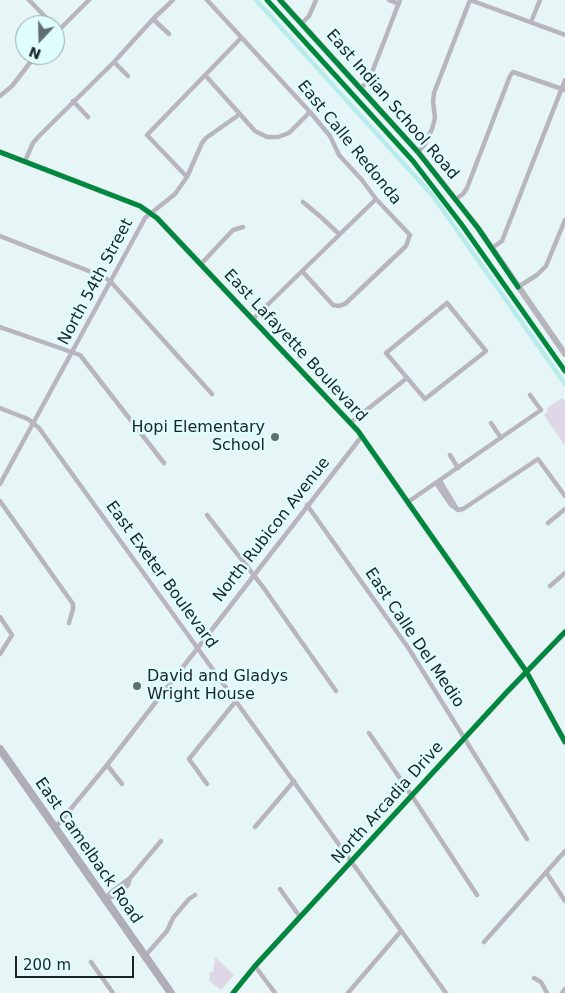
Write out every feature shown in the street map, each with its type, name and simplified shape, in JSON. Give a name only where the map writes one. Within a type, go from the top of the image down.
[{"type":"main road","name":"East Indian School Road","points":[[280,0],[418,152],[456,199],[565,354]]},
{"type":"main road","name":"East Camelback Road","points":[[1,751],[171,993]]},
{"type":"street","points":[[29,0],[42,15]]},
{"type":"street","points":[[65,20],[89,0]]},
{"type":"street","points":[[25,161],[33,143],[173,0]]},
{"type":"street","name":"East Calle Redonda","points":[[207,0],[310,112],[330,136],[339,155],[410,236],[406,246],[345,304],[338,306],[334,304],[302,271]]},
{"type":"street","points":[[302,24],[309,16],[316,0]]},
{"type":"street","points":[[361,88],[371,75],[399,2],[389,0]]},
{"type":"street","points":[[418,152],[425,144],[432,129],[435,118],[432,101],[434,92],[470,0],[484,3],[565,35]]},
{"type":"street","points":[[531,22],[540,0]]},
{"type":"street","points":[[153,19],[169,34]]},
{"type":"street","points":[[187,177],[147,135],[241,38]]},
{"type":"street","points":[[114,62],[128,76]]},
{"type":"street","points":[[0,96],[12,86],[28,65]]},
{"type":"street","points":[[456,199],[467,188],[513,72],[563,90]]},
{"type":"street","points":[[205,75],[255,131],[267,137],[278,137],[289,133],[310,112]]},
{"type":"street","points":[[492,248],[502,240],[563,90],[565,80]]},
{"type":"street","points":[[73,101],[88,117]]},
{"type":"street","name":"North 54th Street","points":[[0,484],[144,218],[175,194],[187,177],[206,138],[240,114]]},
{"type":"street","name":"East Lafayette Boulevard","points":[[0,152],[140,206],[151,213],[201,264],[362,436],[526,672],[565,742]]},
{"type":"street","points":[[253,319],[376,199]]},
{"type":"street","points":[[303,202],[339,234]]},
{"type":"street","points":[[518,287],[537,275],[546,266],[565,220]]},
{"type":"street","points":[[201,264],[233,230],[243,227]]},
{"type":"street","points":[[0,236],[104,277],[116,287],[212,394]]},
{"type":"street","points":[[447,303],[486,351],[425,399],[407,378],[386,354],[447,303]]},
{"type":"street","points":[[0,328],[80,356],[164,463]]},
{"type":"street","points":[[350,423],[407,378]]},
{"type":"street","points":[[408,502],[540,410],[530,395]]},
{"type":"street","points":[[0,408],[34,422]]},
{"type":"street","name":"East Exeter Boulevard","points":[[34,422],[446,993]]},
{"type":"street","points":[[491,423],[501,438]]},
{"type":"street","name":"North Rubicon Avenue","points":[[56,828],[107,766],[197,647],[362,436]]},
{"type":"street","points":[[450,455],[458,468]]},
{"type":"street","points":[[438,482],[458,510],[463,509],[538,459],[565,496]]},
{"type":"street","points":[[0,501],[73,604],[69,622]]},
{"type":"street","name":"East Calle Del Medio","points":[[307,506],[409,650],[527,839]]},
{"type":"street","points":[[548,523],[565,509]]},
{"type":"street","points":[[207,515],[254,575],[336,691]]},
{"type":"street","points":[[550,586],[565,573]]},
{"type":"street","points":[[0,617],[12,634],[0,654]]},
{"type":"street","name":"North Arcadia Drive","points":[[233,993],[300,917],[565,632]]},
{"type":"street","points":[[207,784],[189,759],[236,701]]},
{"type":"street","points":[[368,733],[412,796],[477,896]]},
{"type":"street","points":[[107,766],[122,784]]},
{"type":"street","points":[[255,827],[294,781]]},
{"type":"street","points":[[105,900],[130,878],[161,841]]},
{"type":"street","points":[[484,942],[565,851]]},
{"type":"street","points":[[546,872],[565,901]]},
{"type":"street","points":[[280,889],[300,917]]},
{"type":"street","points":[[145,956],[194,895]]},
{"type":"street","points":[[348,993],[401,931]]},
{"type":"street","points":[[91,962],[113,993]]},
{"type":"street","points":[[255,966],[275,993]]},
{"type":"street","points":[[534,978],[541,982],[547,993]]},
{"type":"street","points":[[562,993],[565,989]]},
{"type":"shaded area","points":[[562,398],[565,401],[565,446],[544,415],[548,411],[547,408]]},
{"type":"shaded area","points":[[215,957],[234,975],[221,990],[209,981],[210,972],[213,972]]},
{"type":"waterway","points":[[256,0],[433,196],[565,384]]},
{"type":"cycle path","points":[[267,0],[413,161],[462,225],[565,371]]},
{"type":"cycle path","points":[[280,0],[418,152],[478,228],[518,287]]},
{"type":"cycle path","points":[[0,152],[140,206],[157,218],[358,431],[526,671],[565,742]]},
{"type":"cycle path","points":[[233,993],[255,966],[506,693],[565,632]]},
{"type":"place","name":"Hopi Elementary School","points":[[275,437]]},
{"type":"place","name":"David and Gladys Wright House","points":[[137,686]]}]
